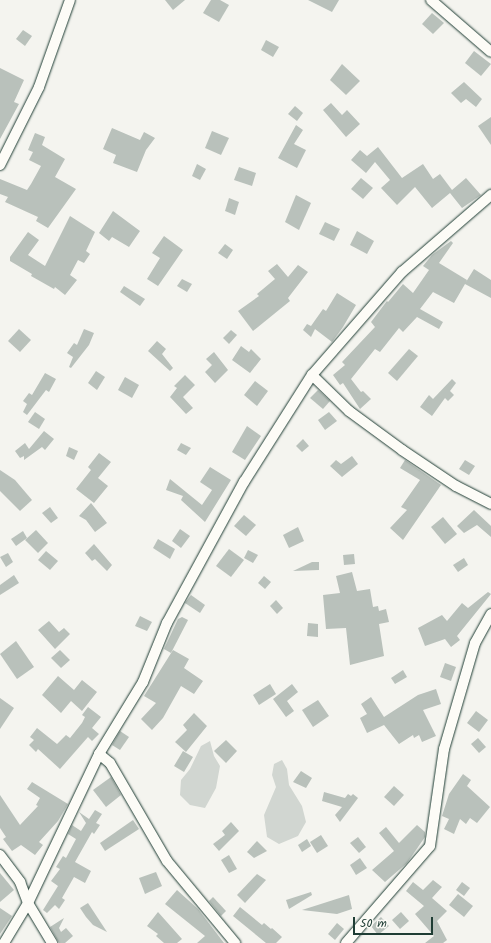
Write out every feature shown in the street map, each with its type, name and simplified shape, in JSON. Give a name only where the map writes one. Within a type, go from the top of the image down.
[{"type":"street","points":[[61,20],[64,0]]},
{"type":"street","points":[[0,165],[39,87],[61,20],[70,0]]},
{"type":"street","points":[[431,0],[491,52]]},
{"type":"street","points":[[4,943],[28,903],[99,754],[143,682],[167,623],[244,482],[312,375],[402,272],[491,195]]},
{"type":"street","points":[[312,375],[349,411],[402,450],[456,486],[491,504]]},
{"type":"street","points":[[346,943],[430,846],[444,749],[475,643],[491,614]]},
{"type":"street","points":[[99,754],[110,763],[167,862],[235,943]]},
{"type":"street","points":[[0,855],[20,882],[28,903],[52,943]]},
{"type":"shaded area","points":[[210,741],[214,756],[220,766],[216,788],[205,808],[190,805],[180,795],[181,780],[190,769],[201,746]]},
{"type":"shaded area","points":[[282,760],[287,769],[289,785],[302,806],[306,822],[298,836],[279,844],[267,837],[264,815],[276,787],[272,775],[274,764]]},
{"type":"building","points":[[165,0],[185,0],[173,10]]},
{"type":"building","points":[[211,0],[220,0],[229,5],[219,22],[203,13]]},
{"type":"building","points":[[308,0],[339,0],[332,12]]},
{"type":"building","points":[[432,13],[444,23],[433,34],[422,24]]},
{"type":"building","points":[[23,30],[32,36],[25,46],[16,39]]},
{"type":"building","points":[[266,40],[279,47],[273,57],[261,50]]},
{"type":"building","points":[[474,51],[491,64],[481,76],[465,63]]},
{"type":"building","points":[[342,64],[360,81],[346,95],[330,80]]},
{"type":"building","points":[[0,68],[24,80],[14,102],[19,104],[0,139]]},
{"type":"building","points":[[464,82],[482,99],[476,107],[466,99],[461,103],[451,93]]},
{"type":"building","points":[[331,103],[342,115],[347,110],[360,124],[346,137],[323,110]]},
{"type":"building","points":[[295,106],[303,113],[297,121],[288,114]]},
{"type":"building","points":[[491,117],[491,145],[478,126]]},
{"type":"building","points":[[296,125],[303,130],[294,144],[306,150],[297,168],[278,158]]},
{"type":"building","points":[[112,128],[140,140],[144,132],[155,138],[146,150],[137,172],[113,163],[116,155],[103,149]]},
{"type":"building","points":[[212,131],[229,138],[221,155],[205,148]]},
{"type":"building","points":[[35,133],[45,137],[42,145],[65,159],[55,177],[76,189],[48,228],[36,221],[38,217],[5,202],[8,197],[0,194],[0,179],[27,190],[31,184],[41,166],[29,160],[33,152],[28,150]]},
{"type":"building","points":[[378,147],[402,178],[423,164],[433,179],[440,174],[452,190],[466,178],[481,195],[462,208],[450,193],[432,208],[415,187],[397,205],[381,188],[390,180],[375,162],[366,173],[351,160],[360,150],[367,156]]},
{"type":"building","points":[[197,164],[206,169],[200,180],[192,176]]},
{"type":"building","points":[[239,167],[256,173],[252,186],[234,180]]},
{"type":"building","points":[[361,178],[373,188],[363,199],[351,189]]},
{"type":"building","points":[[296,195],[311,203],[299,230],[285,222]]},
{"type":"building","points":[[229,198],[239,202],[235,215],[225,211]]},
{"type":"building","points":[[113,211],[140,231],[129,247],[112,237],[109,241],[99,233]]},
{"type":"building","points":[[70,216],[95,232],[86,251],[90,254],[84,263],[78,260],[70,275],[77,280],[65,295],[55,287],[54,289],[31,276],[32,274],[10,261],[10,257],[28,232],[39,240],[28,255],[45,266]]},
{"type":"building","points":[[325,222],[340,229],[334,241],[319,234]]},
{"type":"building","points":[[357,231],[374,241],[367,254],[350,245]]},
{"type":"building","points":[[164,236],[183,250],[158,286],[147,279],[160,258],[152,253]]},
{"type":"building","points":[[451,241],[453,243],[439,263],[467,280],[466,282],[474,269],[491,280],[491,298],[465,284],[454,303],[433,292],[420,309],[443,322],[439,329],[417,317],[403,332],[399,328],[380,352],[375,349],[351,379],[361,392],[363,391],[371,399],[360,409],[343,383],[340,385],[333,375],[345,365],[342,362],[375,327],[371,322],[387,301],[388,302],[403,284],[413,293],[429,270],[423,266],[432,255]]},
{"type":"building","points":[[225,244],[233,250],[227,259],[218,253]]},
{"type":"building","points":[[277,264],[288,277],[298,265],[308,272],[288,298],[290,301],[253,331],[238,311],[259,296],[257,294],[275,279],[268,271]]},
{"type":"building","points":[[182,279],[192,284],[187,292],[177,286]]},
{"type":"building","points":[[124,286],[145,299],[140,306],[120,292]]},
{"type":"building","points":[[337,293],[356,305],[343,327],[332,342],[315,329],[311,337],[303,330],[307,324],[311,326],[323,309],[326,311]]},
{"type":"building","points":[[19,329],[31,340],[20,352],[8,341]]},
{"type":"building","points":[[84,329],[94,333],[89,345],[71,368],[69,367],[73,357],[67,353],[74,343],[77,345]]},
{"type":"building","points":[[231,330],[237,335],[229,344],[223,338]]},
{"type":"building","points":[[157,341],[166,349],[162,354],[173,368],[170,371],[148,351]]},
{"type":"building","points":[[241,346],[249,352],[251,349],[261,359],[250,373],[232,360]]},
{"type":"building","points":[[409,349],[418,356],[397,381],[388,373]]},
{"type":"building","points":[[214,352],[228,370],[215,383],[205,372],[212,365],[206,359]]},
{"type":"building","points":[[96,371],[105,377],[97,390],[88,383]]},
{"type":"building","points":[[45,373],[56,379],[49,392],[46,390],[27,415],[23,412],[27,404],[23,401],[29,393],[32,395]]},
{"type":"building","points":[[185,375],[195,385],[183,397],[193,408],[186,414],[170,397],[177,388],[174,386]]},
{"type":"building","points":[[125,377],[139,385],[132,398],[118,390]]},
{"type":"building","points":[[452,379],[456,383],[450,391],[454,395],[448,401],[445,398],[432,416],[420,407],[429,395],[433,399]]},
{"type":"building","points":[[255,381],[268,391],[257,406],[244,395]]},
{"type":"building","points":[[318,390],[330,401],[323,409],[310,398]]},
{"type":"building","points":[[35,412],[45,419],[39,429],[28,422]]},
{"type":"building","points":[[329,412],[337,421],[325,430],[318,420]]},
{"type":"building","points":[[247,426],[261,436],[245,460],[232,452]]},
{"type":"building","points":[[44,431],[54,439],[45,450],[42,447],[24,460],[24,456],[20,458],[15,451],[25,443],[29,449]]},
{"type":"building","points":[[303,439],[309,446],[302,452],[296,446]]},
{"type":"building","points":[[181,443],[191,448],[186,455],[177,450]]},
{"type":"building","points":[[69,447],[78,451],[74,460],[66,456]]},
{"type":"building","points":[[99,453],[111,462],[98,478],[108,486],[94,503],[76,489],[91,470],[88,467]]},
{"type":"building","points":[[352,456],[358,464],[342,477],[330,466],[336,460],[341,464]]},
{"type":"building","points":[[405,460],[441,485],[403,540],[390,528],[407,510],[401,507],[420,480],[400,468]]},
{"type":"building","points":[[465,460],[475,466],[469,475],[459,469]]},
{"type":"building","points":[[210,467],[231,480],[205,522],[181,500],[183,496],[166,490],[170,479],[202,505],[212,490],[200,482]]},
{"type":"building","points":[[0,470],[15,480],[32,500],[20,511],[0,491]]},
{"type":"building","points":[[91,503],[107,523],[95,532],[86,520],[79,516]]},
{"type":"building","points":[[50,507],[58,518],[51,523],[42,513]]},
{"type":"building","points":[[474,510],[491,526],[491,537],[477,525],[464,533],[457,526]]},
{"type":"building","points":[[244,515],[256,525],[246,536],[234,526]]},
{"type":"building","points":[[443,517],[457,534],[445,544],[431,527]]},
{"type":"building","points":[[298,527],[304,541],[289,548],[283,535]]},
{"type":"building","points":[[180,529],[190,536],[181,548],[172,541]]},
{"type":"building","points":[[36,530],[48,543],[38,553],[25,540]]},
{"type":"building","points":[[23,531],[27,538],[16,546],[11,539]]},
{"type":"building","points":[[158,539],[175,549],[170,559],[153,548]]},
{"type":"building","points":[[94,544],[112,565],[107,571],[95,559],[92,561],[85,553]]},
{"type":"building","points":[[229,549],[244,560],[231,577],[216,566]]},
{"type":"building","points":[[248,550],[258,555],[253,563],[244,558]]},
{"type":"building","points":[[46,551],[58,561],[50,570],[38,560]]},
{"type":"building","points":[[8,553],[13,562],[6,567],[0,557]]},
{"type":"building","points":[[354,554],[355,564],[344,565],[343,555]]},
{"type":"building","points":[[464,558],[468,565],[458,572],[453,565]]},
{"type":"building","points":[[312,562],[319,562],[319,570],[293,571]]},
{"type":"building","points":[[352,572],[357,591],[370,589],[373,607],[378,606],[379,611],[386,609],[389,622],[379,624],[384,656],[350,665],[346,628],[326,629],[323,595],[340,593],[336,576]]},
{"type":"building","points":[[14,575],[19,583],[0,595],[0,585]]},
{"type":"building","points":[[264,576],[271,582],[265,589],[258,583]]},
{"type":"building","points":[[488,592],[491,594],[457,636],[460,640],[451,647],[445,639],[425,646],[418,628],[442,615],[447,621],[462,603],[468,608]]},
{"type":"building","points":[[191,595],[205,605],[200,613],[185,603]]},
{"type":"building","points":[[276,600],[283,608],[277,614],[270,606]]},
{"type":"building","points":[[140,616],[152,622],[147,631],[135,626]]},
{"type":"building","points":[[182,617],[188,620],[171,653],[164,649],[178,619]]},
{"type":"building","points":[[49,621],[59,632],[64,628],[70,634],[55,649],[38,630]]},
{"type":"building","points":[[308,623],[318,624],[318,637],[307,636]]},
{"type":"building","points":[[16,641],[34,667],[17,679],[0,654]]},
{"type":"building","points":[[60,650],[70,660],[61,668],[51,658]]},
{"type":"building","points":[[173,650],[189,659],[184,668],[203,681],[194,694],[181,686],[163,718],[152,730],[141,719],[156,703],[144,696]]},
{"type":"building","points":[[445,663],[456,667],[451,681],[440,677]]},
{"type":"building","points":[[403,670],[407,677],[395,684],[391,678]]},
{"type":"building","points":[[58,676],[74,690],[82,680],[97,692],[82,711],[71,701],[61,713],[42,695]]},
{"type":"building","points":[[270,684],[276,694],[259,705],[253,695]]},
{"type":"building","points":[[292,684],[298,692],[287,701],[294,711],[286,717],[273,699]]},
{"type":"building","points":[[436,689],[441,704],[423,710],[436,736],[422,742],[419,735],[414,738],[413,735],[399,744],[384,725],[367,733],[360,718],[367,714],[361,704],[371,697],[384,717],[418,695]]},
{"type":"building","points":[[0,698],[14,708],[0,729]]},
{"type":"building","points":[[318,700],[329,716],[313,727],[302,710]]},
{"type":"building","points":[[88,707],[101,717],[92,728],[99,734],[92,741],[88,737],[60,769],[38,749],[36,752],[29,745],[34,740],[30,737],[37,728],[57,744],[66,735],[70,738],[82,723],[85,717],[82,715]]},
{"type":"building","points":[[476,711],[488,720],[479,732],[467,723]]},
{"type":"building","points":[[194,713],[207,726],[186,752],[175,742],[187,730],[183,725]]},
{"type":"building","points":[[120,731],[129,737],[120,750],[112,745]]},
{"type":"building","points":[[478,738],[486,747],[479,753],[471,744]]},
{"type":"building","points":[[226,740],[237,751],[226,763],[214,751]]},
{"type":"building","points":[[183,751],[193,757],[184,772],[174,766]]},
{"type":"building","points":[[301,771],[312,778],[306,788],[293,782]]},
{"type":"building","points":[[463,774],[471,780],[467,786],[490,807],[477,823],[470,818],[466,824],[460,819],[454,834],[444,829],[449,819],[442,816],[449,794]]},
{"type":"building","points":[[111,777],[121,795],[106,807],[93,790]]},
{"type":"building","points":[[32,782],[68,804],[58,821],[39,842],[43,845],[35,855],[21,845],[12,851],[3,839],[6,837],[0,828],[0,795],[20,825],[38,806],[36,805],[40,798],[27,789]]},
{"type":"building","points":[[394,786],[404,795],[394,806],[384,797]]},
{"type":"building","points":[[324,792],[345,798],[348,794],[351,796],[353,794],[358,798],[340,822],[335,815],[342,807],[322,801]]},
{"type":"building","points":[[95,810],[102,814],[96,823],[100,825],[94,834],[92,832],[75,862],[91,871],[85,883],[74,877],[62,898],[65,900],[59,909],[55,905],[47,913],[43,910],[58,886],[51,881],[60,869],[56,867],[63,856],[66,858],[76,839],[68,834],[72,825],[81,831],[86,823],[79,812],[89,819]]},
{"type":"building","points":[[133,820],[139,829],[105,851],[100,843]]},
{"type":"building","points":[[231,822],[239,831],[219,851],[213,844],[225,835],[222,831]]},
{"type":"building","points":[[417,825],[425,832],[425,837],[407,863],[385,882],[372,870],[394,851],[379,833],[386,827],[399,843]]},
{"type":"building","points":[[321,835],[328,846],[317,853],[310,842]]},
{"type":"building","points":[[358,837],[366,847],[359,853],[350,843]]},
{"type":"building","points":[[307,839],[311,846],[302,852],[298,845]]},
{"type":"building","points":[[257,841],[267,851],[254,858],[247,852]]},
{"type":"building","points":[[229,855],[237,869],[229,873],[221,860]]},
{"type":"building","points":[[360,858],[367,868],[356,875],[350,865]]},
{"type":"building","points":[[156,872],[162,886],[145,894],[139,878]]},
{"type":"building","points":[[0,873],[14,890],[0,902]]},
{"type":"building","points":[[257,874],[266,880],[245,903],[237,895]]},
{"type":"building","points":[[433,880],[442,887],[432,898],[447,911],[437,921],[447,940],[443,943],[425,943],[434,936],[415,914],[424,906],[406,891],[413,882],[423,890]]},
{"type":"building","points":[[462,882],[470,888],[464,896],[456,890]]},
{"type":"building","points":[[177,890],[198,909],[224,943],[197,943],[205,936],[165,904]]},
{"type":"building","points":[[311,892],[312,895],[289,909],[286,900]]},
{"type":"building","points":[[458,894],[473,906],[464,917],[449,905]]},
{"type":"building","points":[[349,895],[352,909],[337,914],[302,910]]},
{"type":"building","points":[[213,897],[226,911],[221,916],[209,901]]},
{"type":"building","points":[[88,903],[107,932],[93,925],[80,908]]},
{"type":"building","points":[[240,907],[262,925],[264,923],[282,937],[276,943],[266,943],[233,916]]},
{"type":"building","points":[[0,908],[12,916],[0,934]]},
{"type":"building","points":[[158,912],[182,939],[177,943],[164,943],[156,936],[158,934],[147,926]]},
{"type":"building","points":[[401,912],[409,921],[400,929],[392,920]]},
{"type":"building","points":[[381,917],[389,926],[378,935],[371,926]]},
{"type":"building","points":[[64,918],[59,928],[61,932],[66,928],[73,936],[65,943],[59,943],[50,927]]},
{"type":"building","points":[[337,923],[344,929],[335,940],[328,934]]}]
